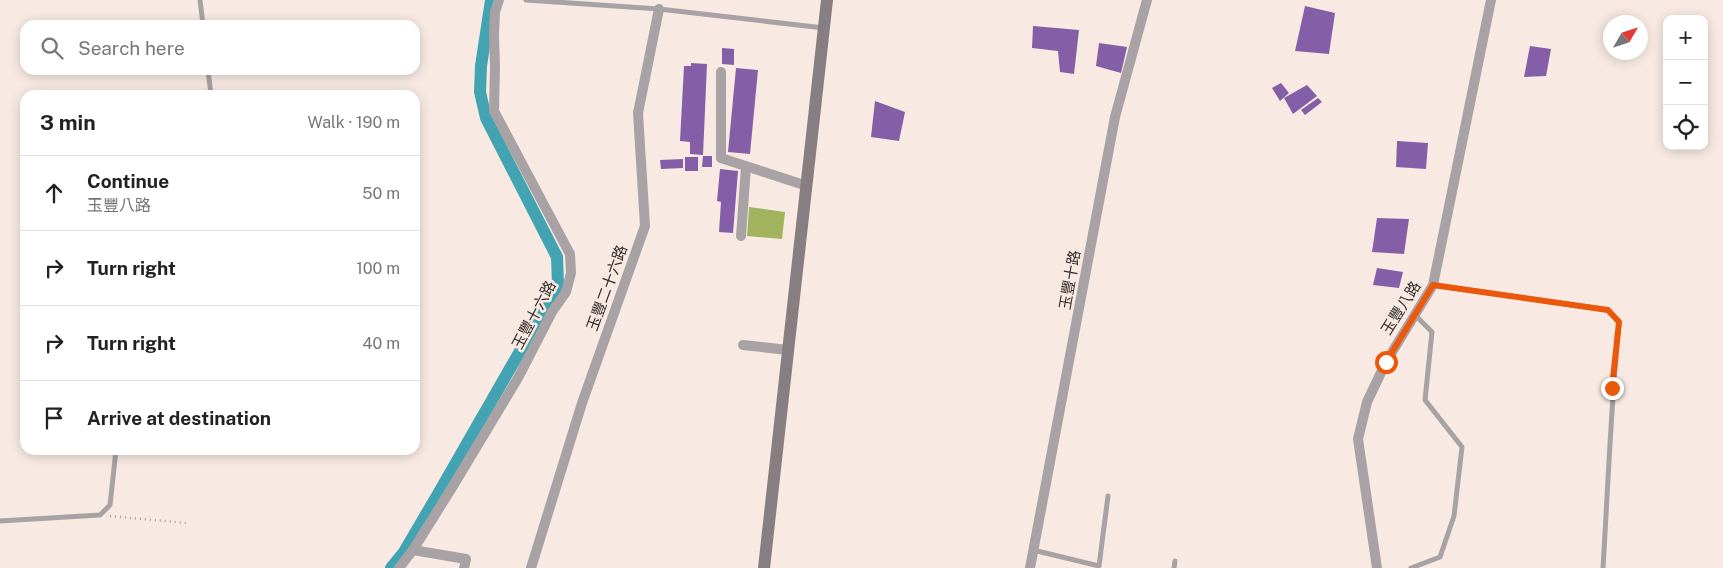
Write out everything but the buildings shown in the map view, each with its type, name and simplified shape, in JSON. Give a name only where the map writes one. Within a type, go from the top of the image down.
[{"type":"main road","points":[[764,568],[827,0]]},
{"type":"street","name":"玉豐十六路","points":[[399,568],[413,550],[518,378],[552,312],[566,292],[571,274],[570,254],[494,111],[495,12],[499,0]]},
{"type":"street","name":"玉豐十路","points":[[1030,568],[1115,117],[1147,0]]},
{"type":"street","name":"玉豐八路","points":[[1377,568],[1358,439],[1367,402],[1386,362],[1433,285],[1491,0]]},
{"type":"street","name":"玉豐二十六路","points":[[531,568],[582,403],[645,226],[638,113],[659,9]]},
{"type":"street","points":[[721,72],[721,158],[807,186]]},
{"type":"street","points":[[741,236],[746,167]]},
{"type":"street","points":[[743,345],[788,350]]},
{"type":"street","points":[[413,550],[466,559],[464,568]]},
{"type":"lane","points":[[200,0],[202,20]]},
{"type":"lane","points":[[526,0],[659,9],[824,28]]},
{"type":"lane","points":[[209,75],[210,90]]},
{"type":"lane","points":[[1433,285],[1608,310],[1619,322],[1612,388],[1609,474],[1602,568]]},
{"type":"lane","points":[[1411,568],[1440,558],[1454,516],[1462,446],[1425,400],[1432,332],[1415,315]]},
{"type":"lane","points":[[0,521],[20,518],[100,515],[110,505],[115,455]]},
{"type":"lane","points":[[1034,550],[1099,566],[1108,496]]},
{"type":"lane","points":[[1174,568],[1175,562]]},
{"type":"path","points":[[100,515],[186,523]]},
{"type":"green space","points":[[749,207],[785,212],[782,239],[747,236]]},
{"type":"waterway","points":[[391,568],[404,552],[558,285],[557,257],[486,118],[480,92],[481,66],[491,0]]},
{"type":"route","points":[[1386,362],[1433,285],[1608,310],[1619,322],[1612,388]]}]
